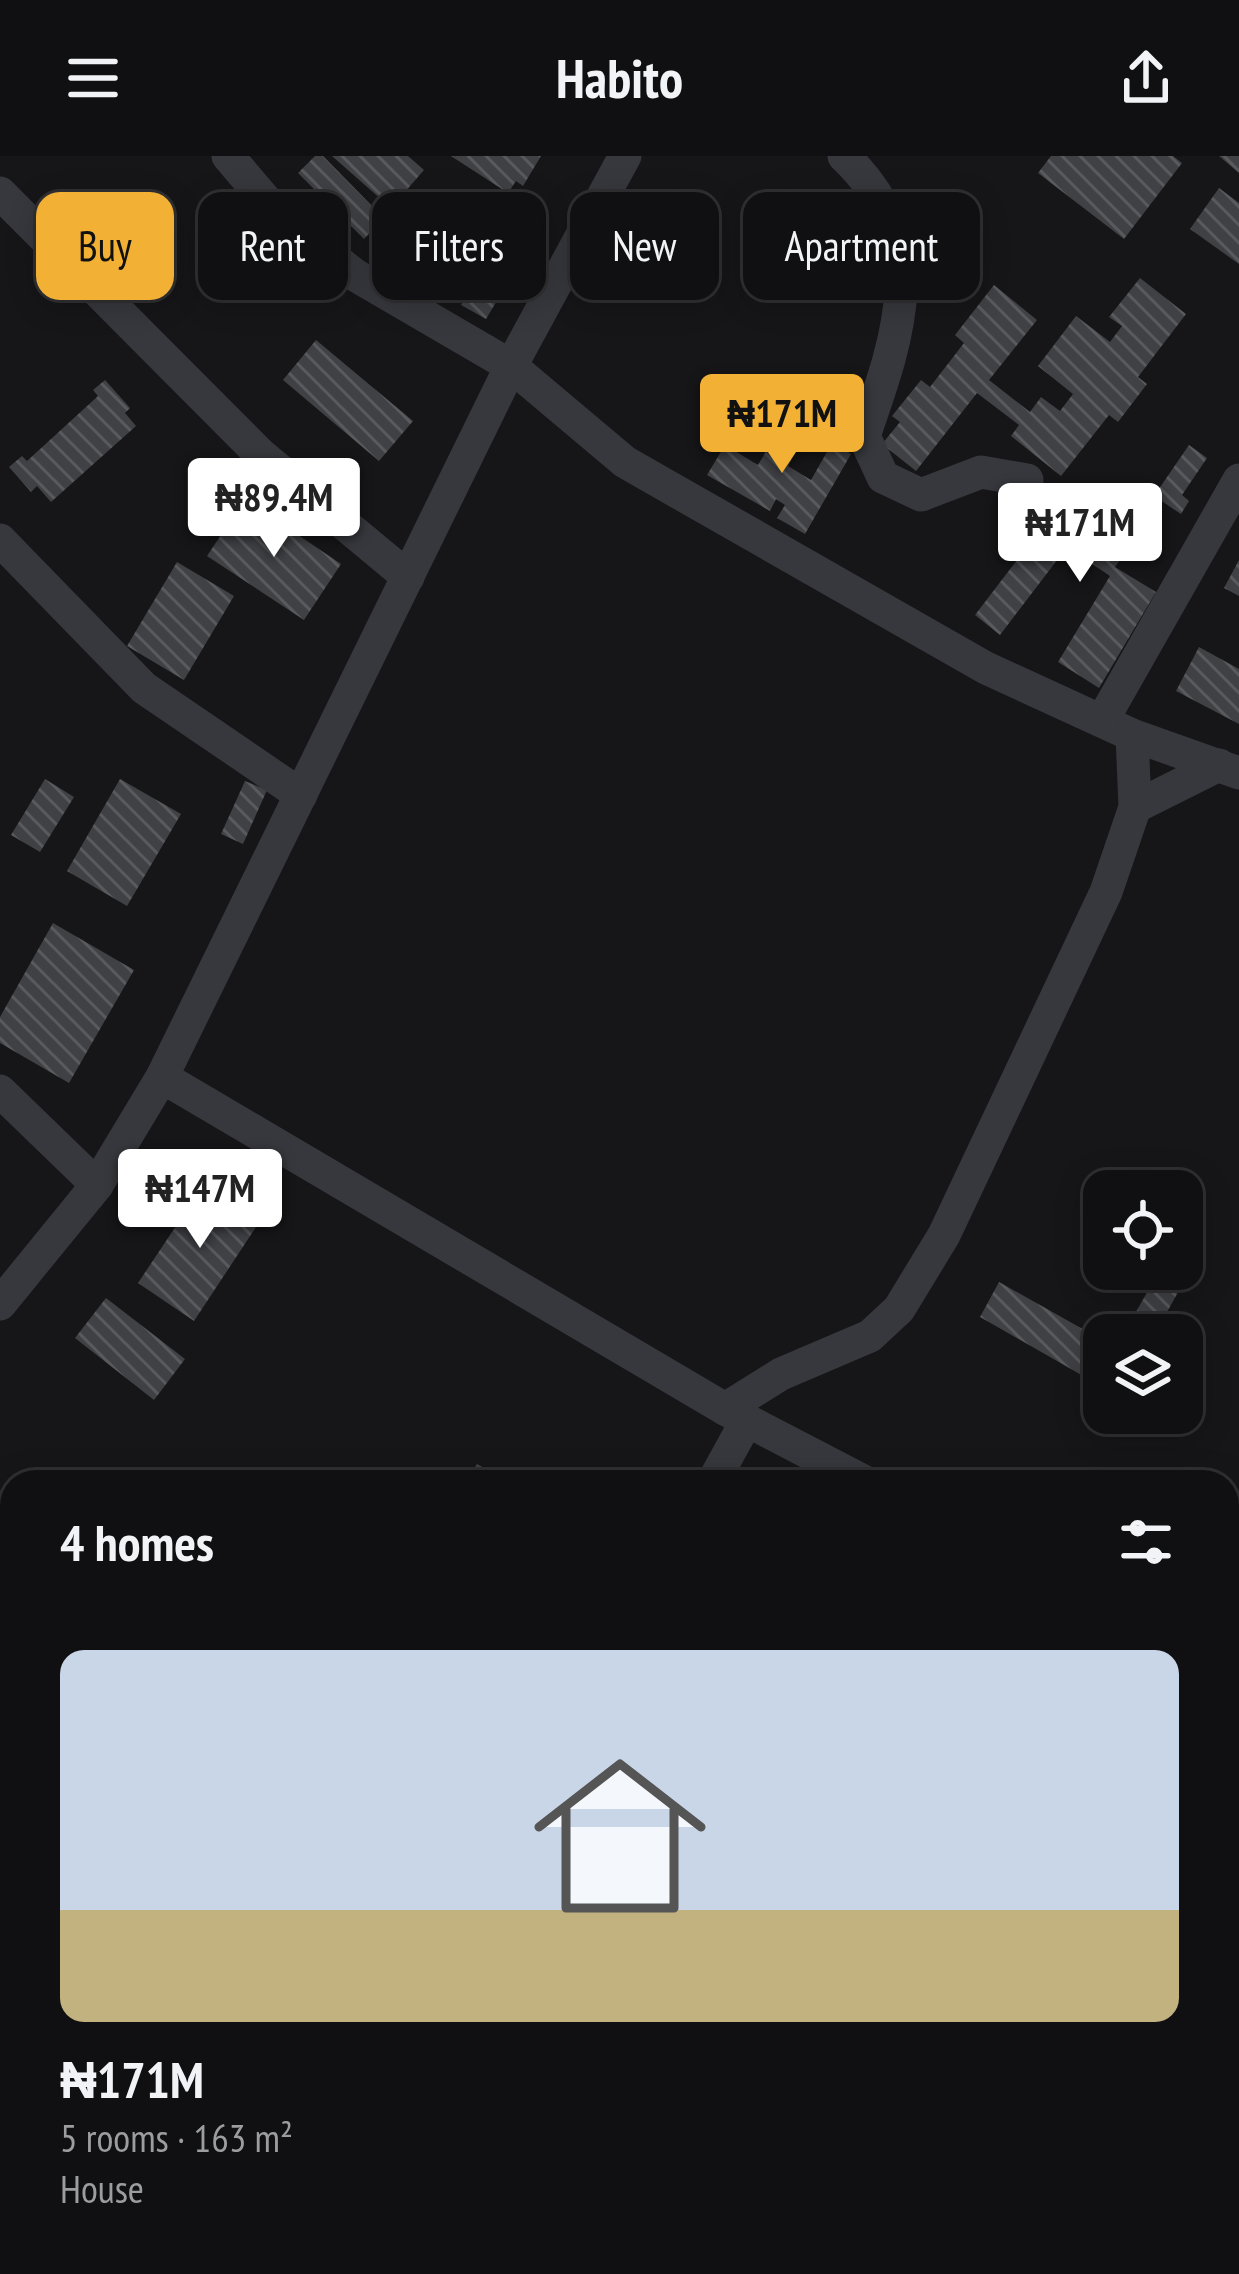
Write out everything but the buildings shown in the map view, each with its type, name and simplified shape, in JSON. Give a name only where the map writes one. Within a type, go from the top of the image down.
[{"type":"street","points":[[228,156],[278,215],[356,275],[511,366],[626,462],[986,668],[1117,728],[1229,769]]},
{"type":"street","points":[[0,1304],[97,1185],[162,1077],[511,366],[625,156]]},
{"type":"street","points":[[844,156],[889,214],[904,266],[886,373],[864,436],[883,477],[921,495],[981,472],[1027,479]]},
{"type":"street","points":[[0,193],[260,454],[408,577]]},
{"type":"street","points":[[717,1470],[736,1414],[781,1374],[870,1336],[899,1310],[944,1235],[1106,892],[1135,807],[1117,728],[1239,480]]},
{"type":"street","points":[[0,539],[144,688],[301,795]]},
{"type":"street","points":[[1135,807],[1229,769]]},
{"type":"street","points":[[162,1077],[736,1414],[842,1470]]},
{"type":"street","points":[[0,1090],[97,1185]]}]
